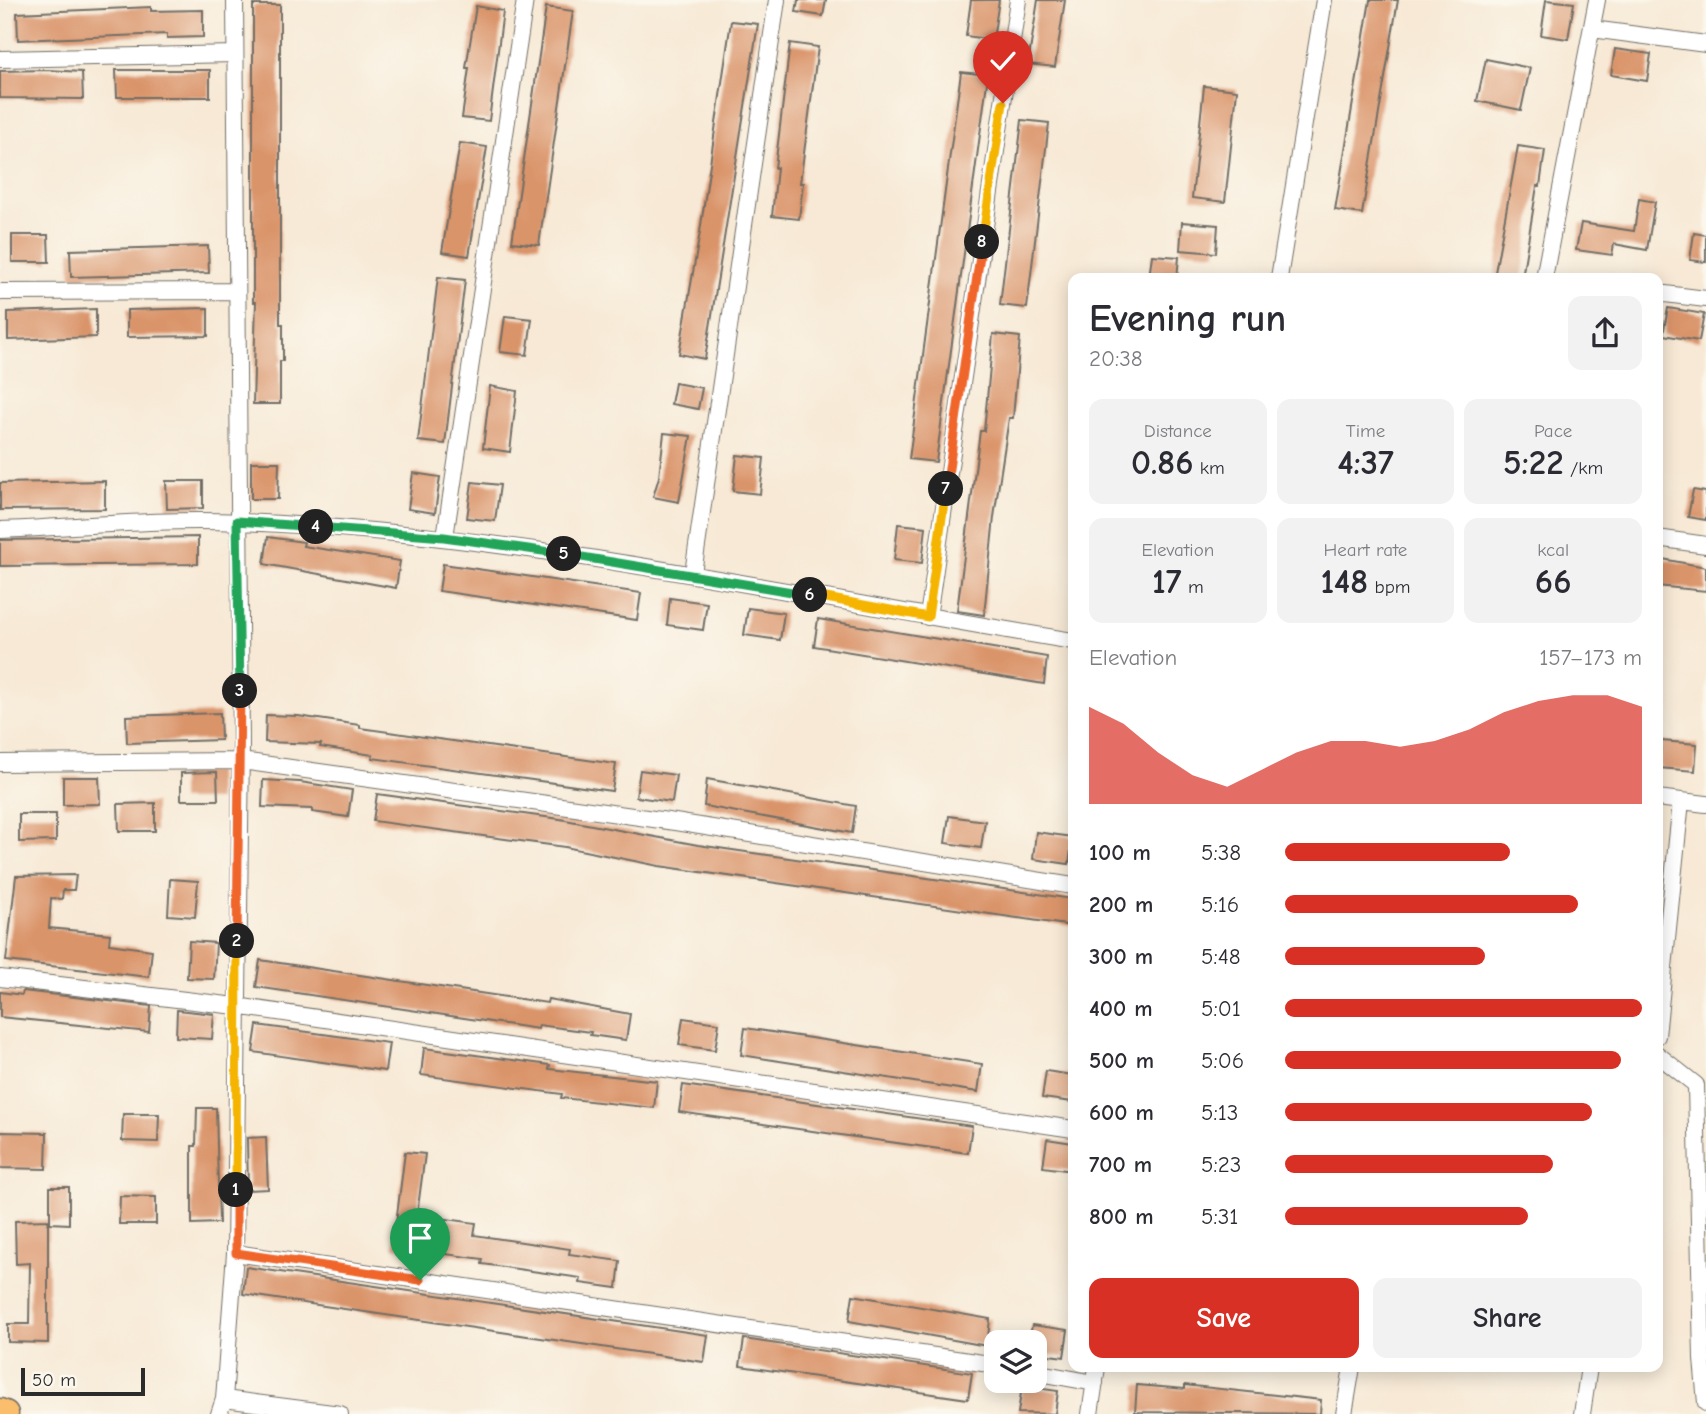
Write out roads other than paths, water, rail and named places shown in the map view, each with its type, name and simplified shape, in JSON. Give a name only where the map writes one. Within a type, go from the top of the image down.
[{"type":"main road","points":[[0,1412],[5,1414]]},
{"type":"street","points":[[234,0],[241,761],[236,1006],[236,1253],[221,1407],[340,1414]]},
{"type":"street","points":[[444,537],[525,0]]},
{"type":"street","points":[[693,573],[777,0]]},
{"type":"street","points":[[928,617],[1018,0]]},
{"type":"street","points":[[1280,273],[1324,0]]},
{"type":"street","points":[[1545,273],[1597,0]]},
{"type":"street","points":[[1592,29],[1706,44]]},
{"type":"street","points":[[0,59],[235,54]]},
{"type":"street","points":[[0,292],[236,291]]},
{"type":"street","points":[[1663,294],[1706,299]]},
{"type":"street","points":[[0,530],[237,521],[444,537],[693,573],[1068,640]]},
{"type":"street","points":[[1663,539],[1706,545]]},
{"type":"street","points":[[0,763],[241,761],[676,822],[1068,885]]},
{"type":"street","points":[[1663,799],[1706,804]]},
{"type":"street","points":[[1663,977],[1681,801]]},
{"type":"street","points":[[0,978],[236,1006],[1068,1128]]},
{"type":"street","points":[[1663,1059],[1696,1085],[1702,1359],[1706,1403]]},
{"type":"street","points":[[236,1253],[984,1363]]},
{"type":"street","points":[[1090,1414],[1096,1372]]},
{"type":"street","points":[[1344,1414],[1351,1372]]},
{"type":"street","points":[[1582,1414],[1588,1372]]},
{"type":"street","points":[[1047,1374],[1095,1383]]}]
